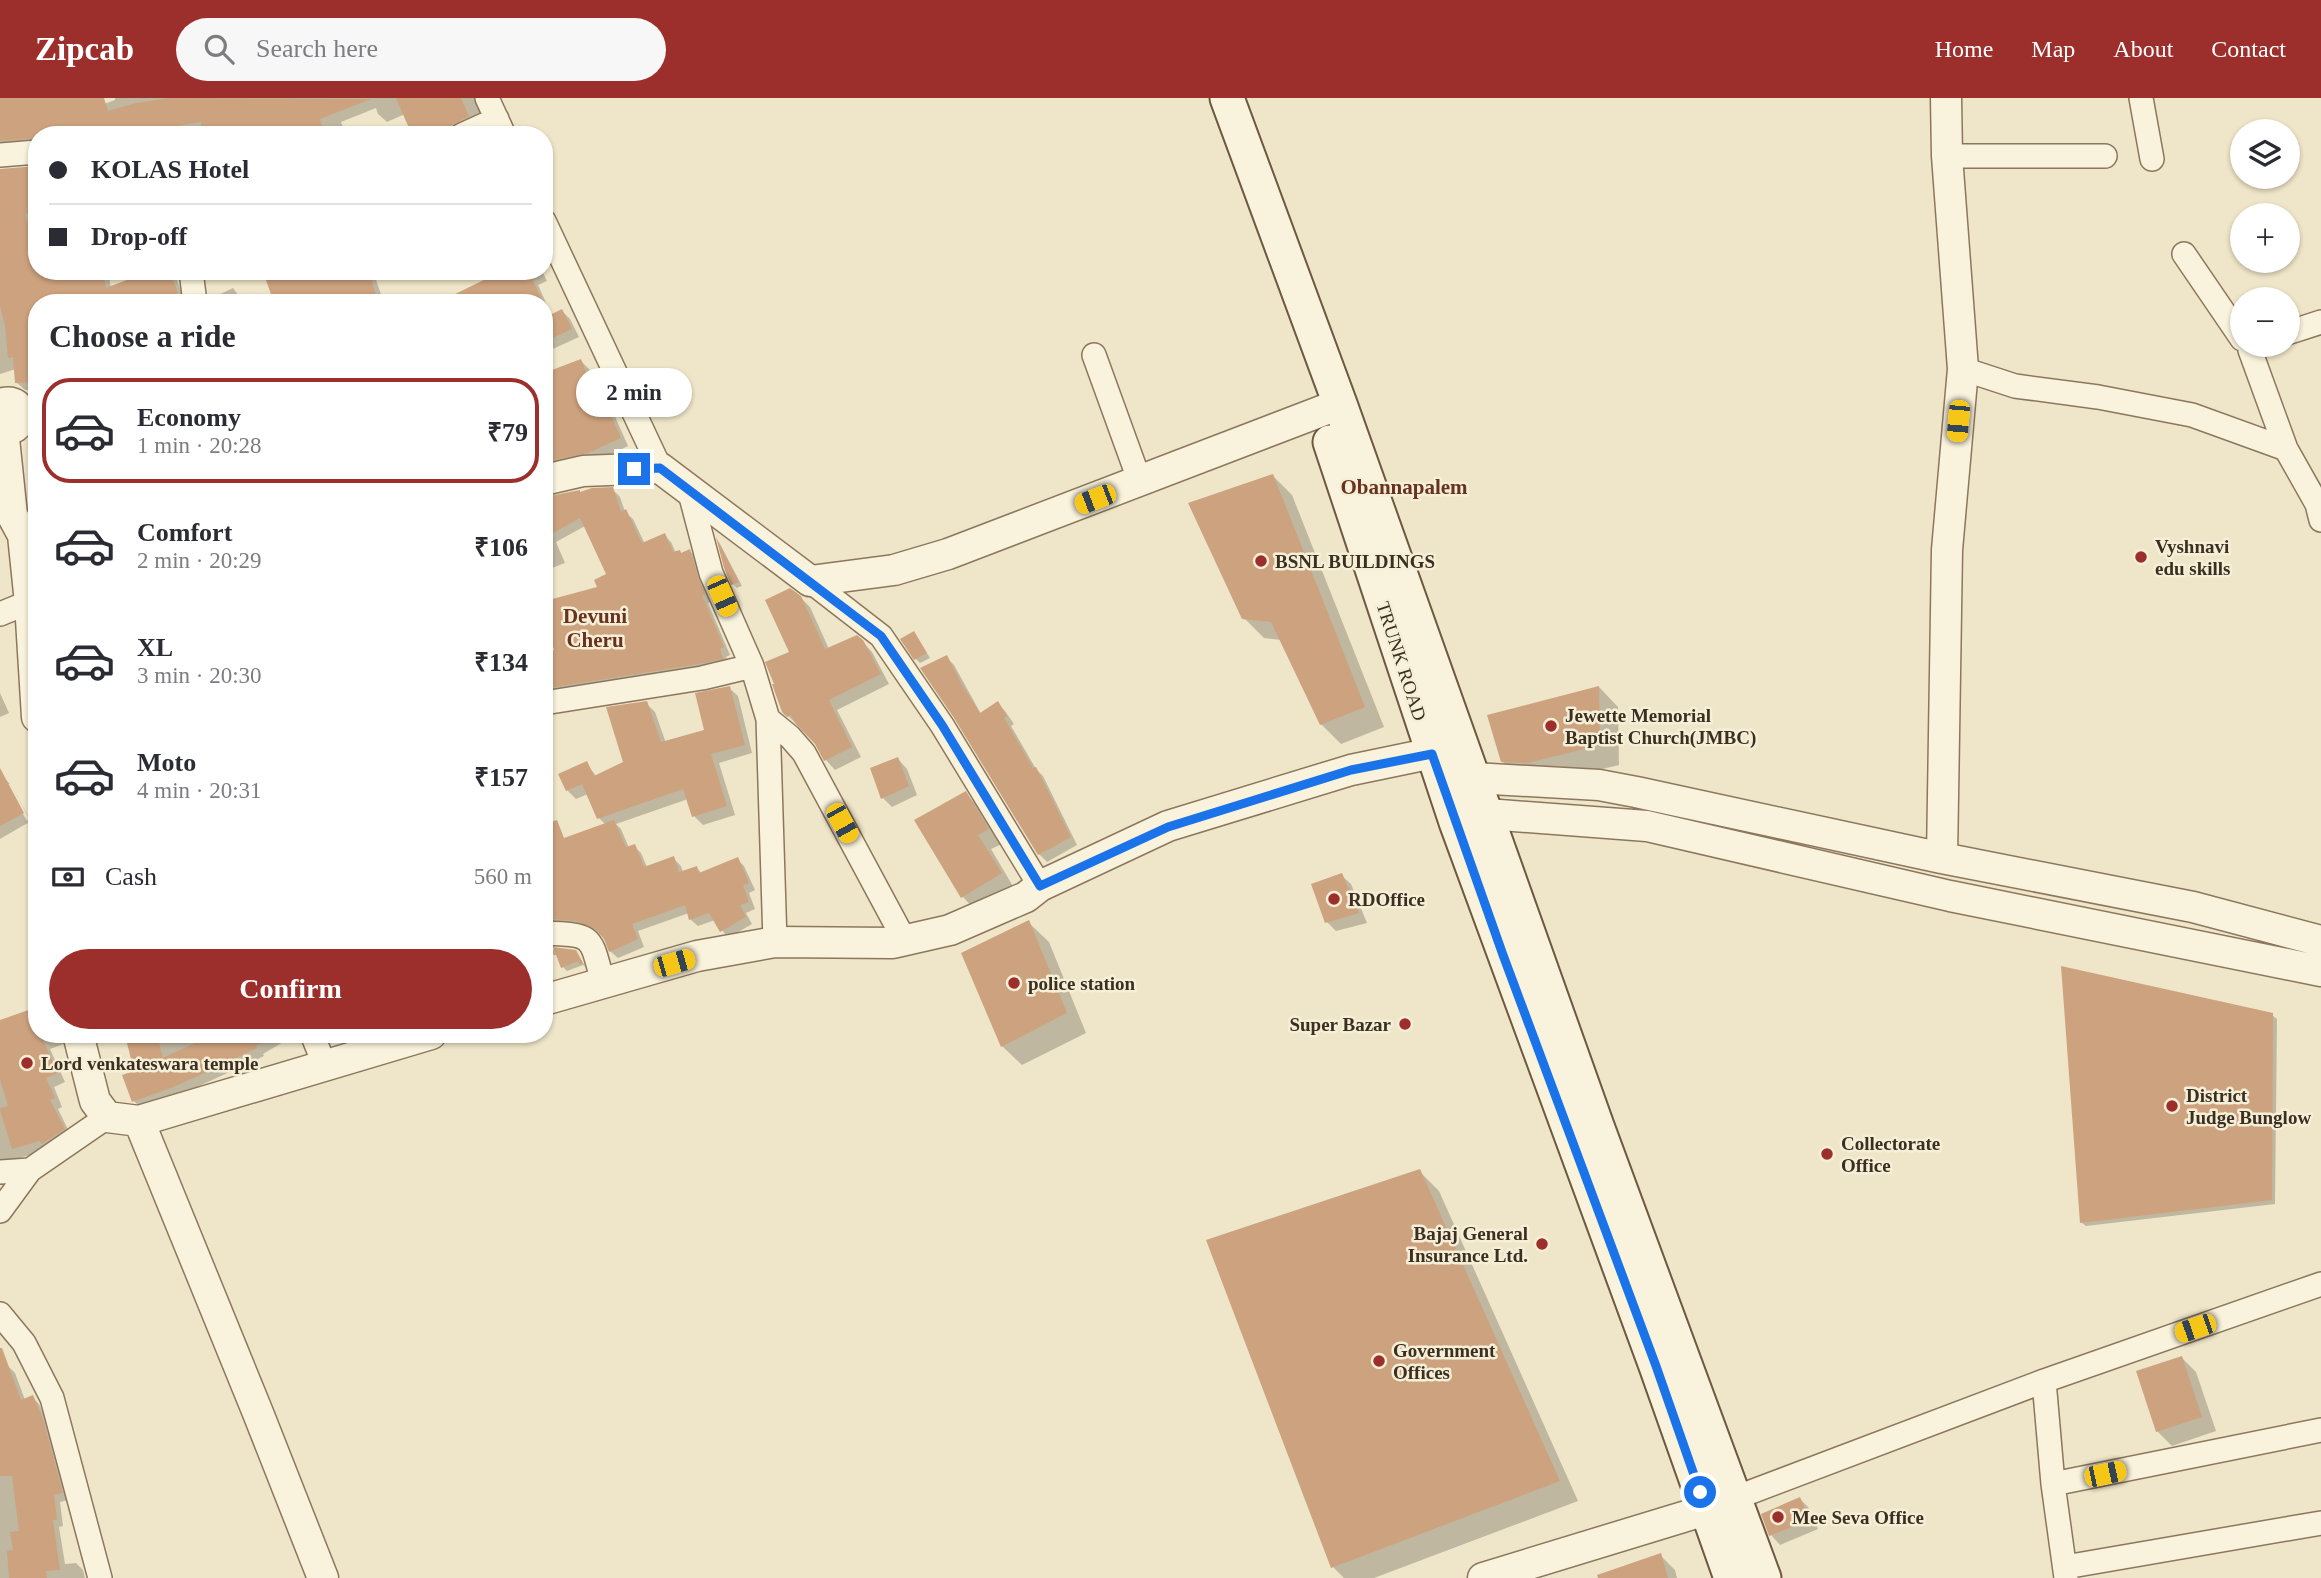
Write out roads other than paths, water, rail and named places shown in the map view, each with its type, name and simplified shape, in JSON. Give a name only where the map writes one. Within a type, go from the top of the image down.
[{"type":"main road","name":"TRUNK ROAD","points":[[1208,98],[1330,408],[1656,1366],[1720,1504],[1731,1578]]},
{"type":"main road","points":[[1227,98],[1330,408]]},
{"type":"main road","points":[[1720,1504],[1764,1578]]},
{"type":"street","points":[[487,98],[501,126]]},
{"type":"street","points":[[1942,858],[1947,550],[1963,369],[1947,156],[1946,98]]},
{"type":"street","points":[[2141,98],[2152,159]]},
{"type":"street","points":[[0,155],[28,153]]},
{"type":"street","points":[[1947,156],[2105,156]]},
{"type":"street","points":[[553,240],[660,468],[881,636],[942,725],[1040,886]]},
{"type":"street","points":[[2183,254],[2230,318]]},
{"type":"street","points":[[2300,329],[2321,322]]},
{"type":"street","points":[[1094,355],[1140,482]]},
{"type":"street","points":[[2254,357],[2286,449],[2317,503],[2321,520]]},
{"type":"street","points":[[1963,369],[2015,386],[2098,397],[2192,415],[2286,449]]},
{"type":"street","points":[[810,581],[894,570],[948,554],[1330,408]]},
{"type":"street","points":[[10,415],[28,501]]},
{"type":"street","points":[[553,478],[583,471],[660,468]]},
{"type":"street","points":[[690,493],[711,573],[752,666],[768,719],[775,942]]},
{"type":"street","points":[[28,518],[23,535],[28,568]]},
{"type":"street","points":[[0,614],[28,603]]},
{"type":"street","points":[[553,703],[702,678],[752,666]]},
{"type":"street","points":[[768,719],[790,737],[803,753],[905,941]]},
{"type":"street","points":[[553,997],[697,956],[775,942],[893,943],[950,930],[1026,897],[1040,886],[1168,827],[1351,770],[1452,765],[1599,785],[1942,858],[2193,907],[2321,941]]},
{"type":"street","points":[[1471,818],[1647,826],[1950,896],[2321,971]]},
{"type":"street","points":[[553,934],[581,936],[588,940],[603,983]]},
{"type":"street","points":[[80,1043],[95,1101],[107,1117]]},
{"type":"street","points":[[316,1043],[325,1066]]},
{"type":"street","points":[[0,1211],[30,1170],[107,1117],[139,1121],[400,1043]]},
{"type":"street","points":[[139,1121],[323,1578]]},
{"type":"street","points":[[0,1172],[30,1170]]},
{"type":"street","points":[[1483,1578],[1720,1504],[2045,1381],[2321,1284]]},
{"type":"street","points":[[0,1314],[24,1343],[52,1398],[100,1578]]},
{"type":"street","points":[[2045,1381],[2053,1484],[2065,1572],[2321,1523]]},
{"type":"street","points":[[2053,1484],[2321,1430]]},
{"type":"place","name":"Vyshnavi edu skills","points":[[2141,557]]},
{"type":"place","name":"BSNL BUILDINGS","points":[[1261,561]]},
{"type":"place","name":"Jewette Memorial Baptist Church(JMBC)","points":[[1551,726]]},
{"type":"place","name":"RDOffice","points":[[1334,899]]},
{"type":"place","name":"police station","points":[[1014,983]]},
{"type":"place","name":"Super Bazar","points":[[1405,1024]]},
{"type":"place","name":"Lord venkateswara temple","points":[[27,1063]]},
{"type":"place","name":"District Judge Bunglow","points":[[2172,1106]]},
{"type":"place","name":"Collectorate Office","points":[[1827,1154]]},
{"type":"place","name":"Bajaj General Insurance Ltd.","points":[[1542,1244]]},
{"type":"place","name":"Government Offices","points":[[1379,1361]]},
{"type":"place","name":"Mee Seva Office","points":[[1778,1517]]},
{"type":"district","name":"Obannapalem","points":[[1404,487]]},
{"type":"district","name":"Devuni Cheru","points":[[595,628]]}]
